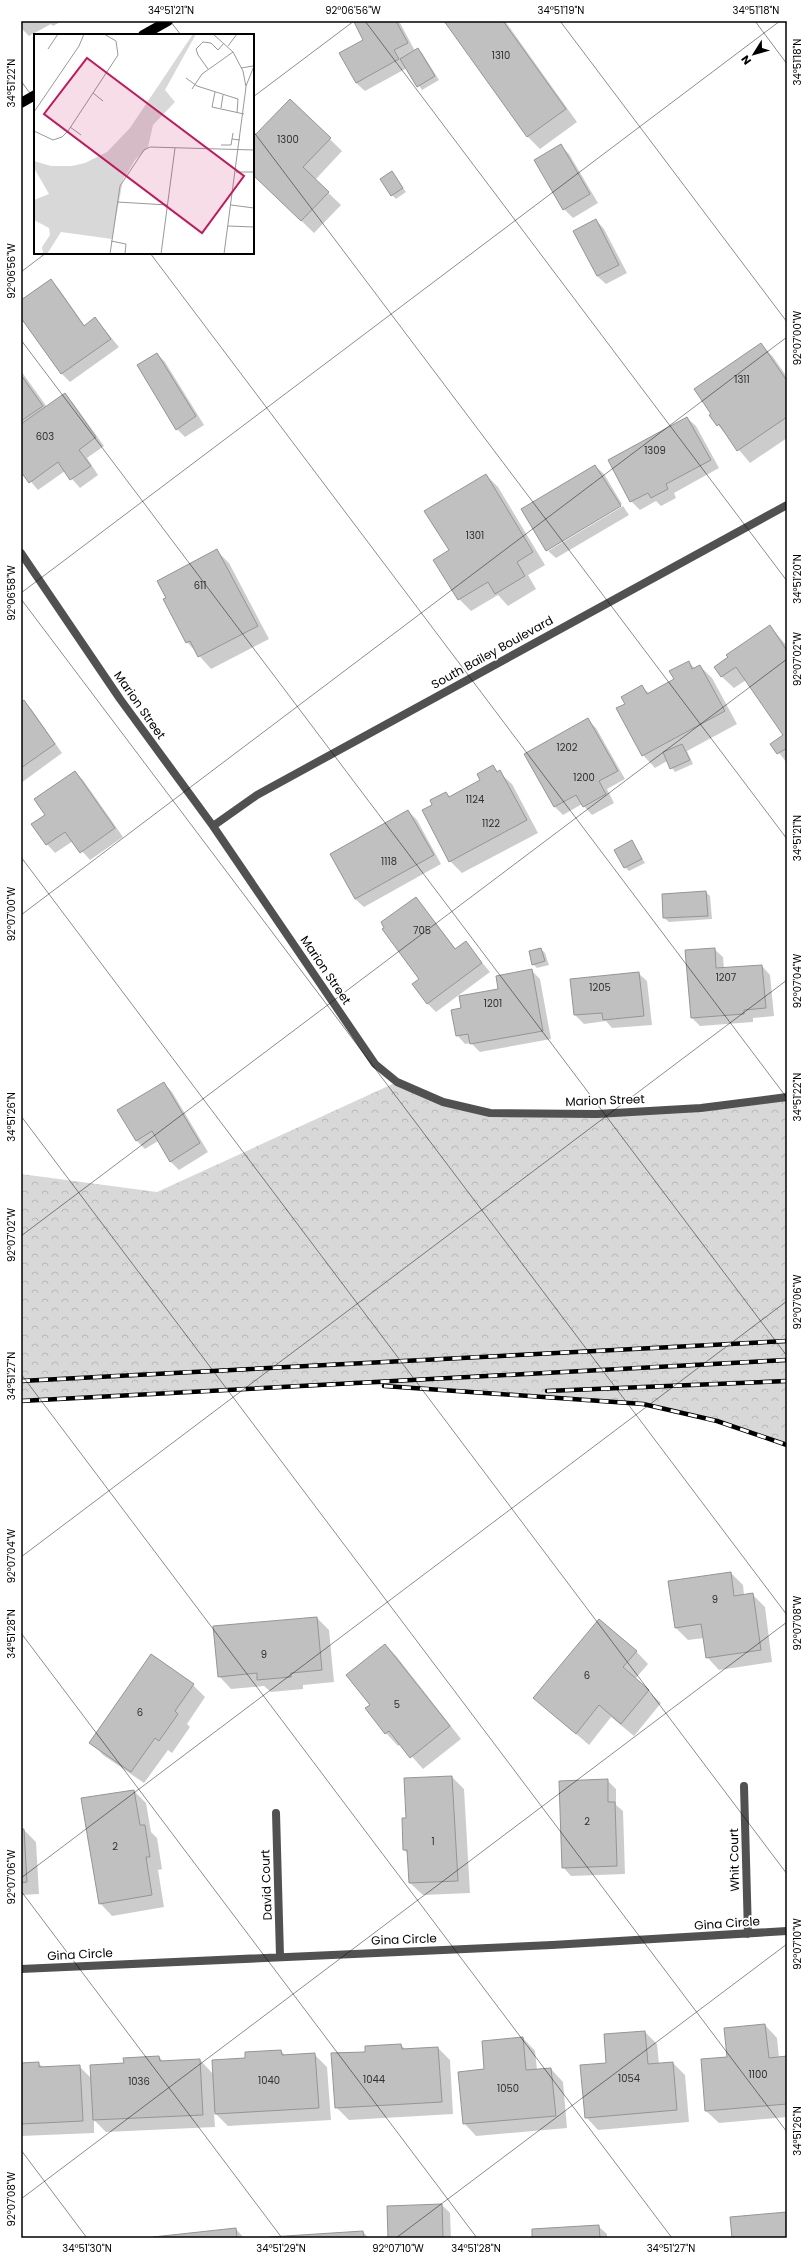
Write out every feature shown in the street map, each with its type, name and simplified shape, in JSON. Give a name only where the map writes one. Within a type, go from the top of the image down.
[{"type":"main road","points":[[145,34],[168,21]]},
{"type":"main road","points":[[21,103],[34,96]]},
{"type":"street","name":"South Bailey Boulevard","points":[[213,826],[257,795],[787,506]]},
{"type":"street","name":"Marion Street","points":[[21,553],[120,699],[213,826],[375,1064],[397,1082],[443,1102],[490,1113],[597,1114],[701,1108],[787,1096]]},
{"type":"street","name":"Whit Court","points":[[744,1786],[748,1934]]},
{"type":"street","name":"David Court","points":[[276,1813],[280,1956]]},
{"type":"street","name":"Gina Circle","points":[[21,1969],[280,1956],[552,1945],[787,1931]]},
{"type":"green space","points":[[397,1082],[443,1102],[490,1113],[597,1114],[787,1097],[787,1445],[717,1421],[643,1404],[508,1393],[340,1383],[21,1401],[21,1174],[157,1192]]},
{"type":"building","points":[[396,21],[408,43],[394,50],[399,59],[356,83],[339,53],[363,40],[354,22]]},
{"type":"building","points":[[444,21],[503,21],[566,109],[527,137]]},
{"type":"building","points":[[418,48],[435,76],[417,87],[400,59]]},
{"type":"building","points":[[290,99],[331,138],[303,167],[329,192],[301,221],[254,176],[254,136]]},
{"type":"building","points":[[561,144],[590,194],[563,210],[534,160]]},
{"type":"building","points":[[392,171],[403,188],[391,196],[380,179]]},
{"type":"building","points":[[596,219],[619,265],[597,276],[573,231]]},
{"type":"building","points":[[51,279],[84,326],[95,317],[111,339],[61,374],[21,318],[21,300]]},
{"type":"building","points":[[761,343],[787,381],[787,417],[737,451],[719,424],[717,426],[709,415],[711,414],[694,389]]},
{"type":"building","points":[[157,353],[196,416],[176,430],[137,365]]},
{"type":"building","points":[[21,375],[43,406],[21,421]]},
{"type":"building","points":[[65,393],[96,437],[79,450],[91,466],[70,480],[58,462],[29,483],[21,472],[21,424]]},
{"type":"building","points":[[687,417],[711,460],[666,484],[668,489],[651,498],[648,493],[630,502],[608,460]]},
{"type":"building","points":[[595,465],[621,506],[546,551],[521,509]]},
{"type":"building","points":[[486,474],[533,552],[517,562],[525,576],[495,594],[488,582],[458,600],[433,560],[449,550],[424,511]]},
{"type":"building","points":[[217,549],[258,626],[198,657],[190,641],[186,643],[163,599],[166,598],[157,581]]},
{"type":"building","points":[[770,625],[787,651],[787,748],[777,754],[770,744],[783,735],[736,667],[721,677],[714,667],[728,657],[726,655]]},
{"type":"building","points":[[689,661],[692,669],[700,665],[725,711],[642,756],[616,708],[625,704],[621,697],[642,685],[647,694],[674,679],[669,671]]},
{"type":"building","points":[[24,700],[55,744],[21,768],[21,702]]},
{"type":"building","points":[[588,718],[618,771],[599,781],[606,794],[583,807],[576,795],[554,807],[524,754]]},
{"type":"building","points":[[682,744],[690,760],[670,769],[663,752]]},
{"type":"building","points":[[493,765],[497,772],[500,770],[527,820],[449,862],[422,810],[432,805],[430,800],[446,792],[449,797],[480,780],[477,774]]},
{"type":"building","points":[[75,771],[115,828],[80,853],[65,832],[46,845],[31,824],[45,815],[34,799]]},
{"type":"building","points":[[408,810],[434,855],[355,899],[330,854]]},
{"type":"building","points":[[632,840],[642,859],[624,868],[614,850]]},
{"type":"building","points":[[706,891],[708,916],[663,918],[662,894]]},
{"type":"building","points":[[416,897],[455,949],[466,941],[482,963],[427,1004],[412,984],[419,979],[382,929],[384,928],[381,922]]},
{"type":"building","points":[[541,948],[545,961],[532,965],[529,951]]},
{"type":"building","points":[[715,948],[716,968],[762,965],[766,1008],[744,1010],[744,1014],[691,1018],[685,950]]},
{"type":"building","points":[[532,969],[543,1031],[470,1044],[468,1034],[456,1036],[451,1010],[461,1008],[459,996],[498,989],[496,976]]},
{"type":"building","points":[[639,972],[644,1016],[603,1020],[602,1013],[574,1015],[570,979]]},
{"type":"building","points":[[164,1082],[200,1143],[170,1162],[152,1131],[136,1141],[117,1110]]},
{"type":"building","points":[[731,1572],[734,1596],[753,1593],[761,1650],[706,1658],[701,1624],[675,1628],[668,1581]]},
{"type":"building","points":[[317,1617],[322,1670],[291,1673],[291,1677],[257,1680],[257,1673],[218,1677],[213,1626]]},
{"type":"building","points":[[599,1619],[637,1651],[623,1667],[649,1690],[621,1724],[599,1705],[576,1734],[533,1698]]},
{"type":"building","points":[[385,1644],[450,1726],[410,1758],[389,1731],[385,1734],[365,1708],[370,1705],[346,1675]]},
{"type":"building","points":[[151,1654],[194,1684],[175,1711],[178,1714],[159,1741],[155,1738],[131,1772],[89,1743]]},
{"type":"building","points":[[452,1776],[458,1881],[409,1883],[407,1850],[403,1850],[402,1818],[406,1818],[404,1778]]},
{"type":"building","points":[[608,1779],[608,1802],[615,1802],[617,1866],[562,1868],[559,1781]]},
{"type":"building","points":[[134,1790],[140,1825],[145,1825],[150,1857],[146,1857],[152,1895],[99,1904],[81,1798]]},
{"type":"building","points":[[21,1829],[24,1829],[27,1882],[21,1883]]},
{"type":"building","points":[[765,2024],[769,2058],[787,2056],[787,2104],[705,2111],[701,2059],[727,2057],[724,2028]]},
{"type":"building","points":[[645,2031],[648,2064],[673,2062],[677,2110],[585,2118],[580,2065],[606,2063],[604,2034]]},
{"type":"building","points":[[523,2037],[526,2070],[551,2068],[556,2116],[463,2124],[458,2072],[484,2069],[482,2041]]},
{"type":"building","points":[[401,2044],[402,2049],[438,2047],[442,2102],[335,2108],[331,2053],[365,2052],[365,2046]]},
{"type":"building","points":[[281,2050],[282,2055],[315,2053],[319,2108],[215,2114],[212,2060],[245,2058],[245,2052]]},
{"type":"building","points":[[159,2056],[160,2061],[200,2059],[203,2115],[93,2120],[90,2065],[124,2063],[123,2058]]},
{"type":"building","points":[[39,2062],[39,2067],[80,2065],[83,2121],[21,2124],[21,2063]]},
{"type":"building","points":[[442,2204],[443,2238],[388,2238],[387,2206]]},
{"type":"building","points":[[787,2212],[787,2238],[732,2238],[730,2217]]},
{"type":"building","points":[[599,2225],[600,2238],[532,2238],[532,2229]]},
{"type":"building","points":[[236,2228],[237,2238],[153,2238],[153,2237]]},
{"type":"building","points":[[363,2231],[364,2238],[270,2237]]},
{"type":"railway","points":[[21,1381],[787,1341]]},
{"type":"railway","points":[[21,1401],[787,1360]]},
{"type":"railway","points":[[547,1391],[787,1381]]},
{"type":"railway","points":[[384,1386],[643,1404],[717,1421],[787,1445]]}]
